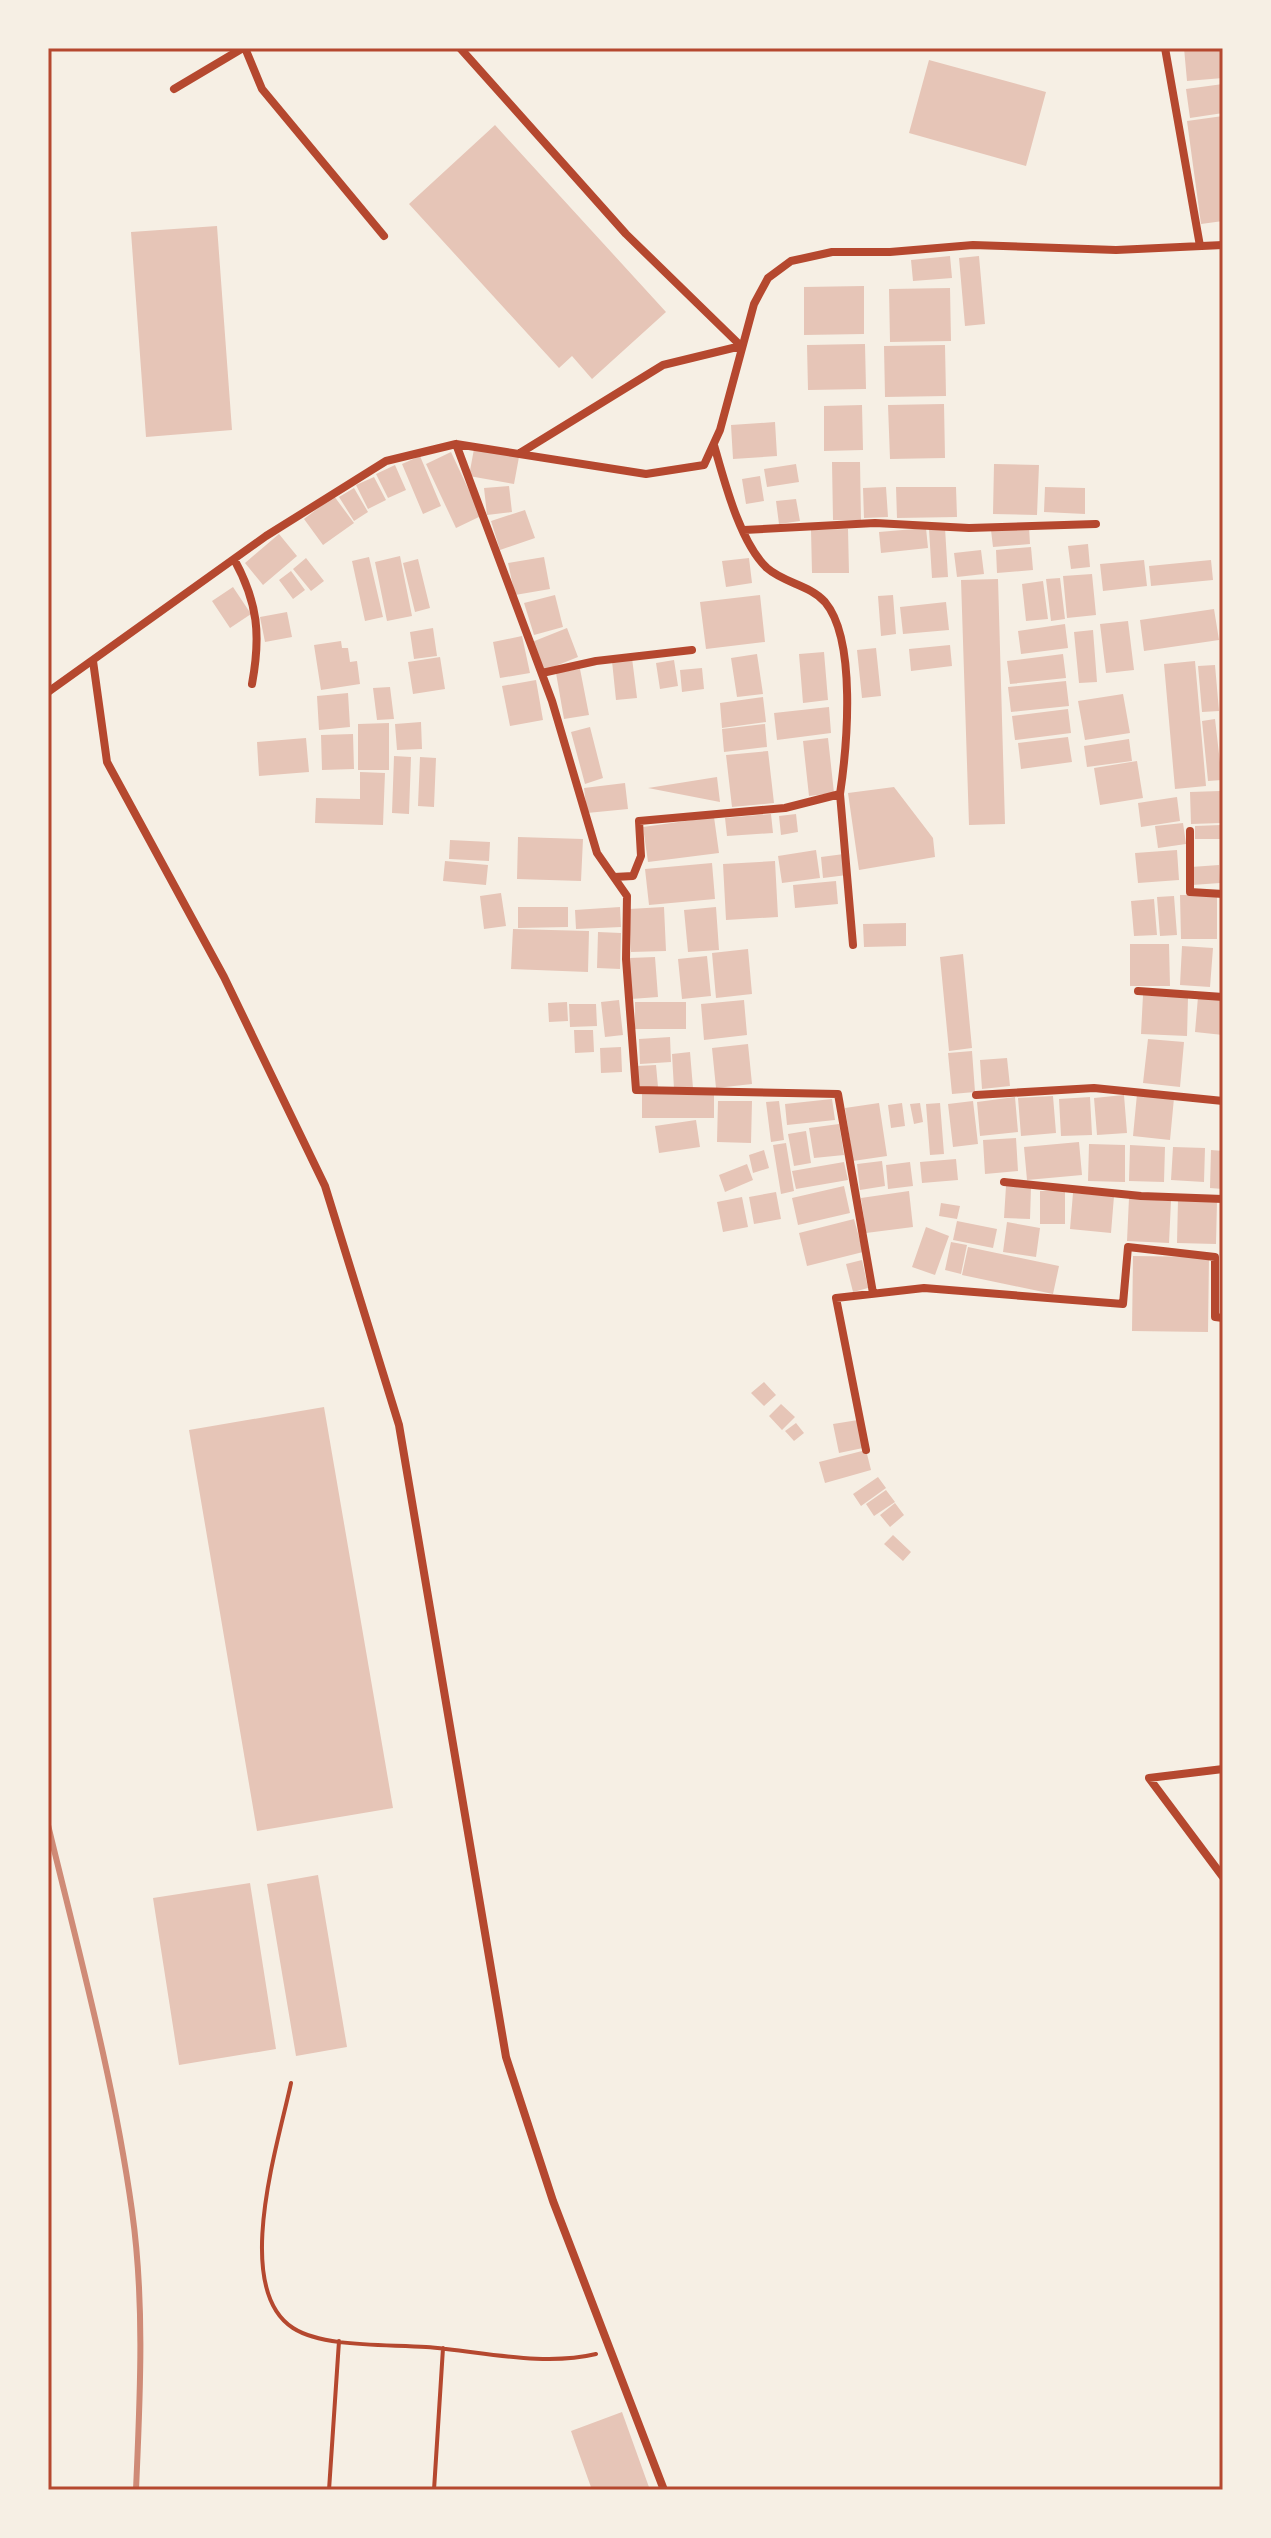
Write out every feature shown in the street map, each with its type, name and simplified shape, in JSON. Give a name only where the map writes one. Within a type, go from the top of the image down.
[{"type":"street","points":[[174,89],[244,48],[262,89],[384,236]]},
{"type":"street","points":[[460,48],[626,234],[741,346]]},
{"type":"street","points":[[1165,48],[1200,246]]},
{"type":"street","points":[[48,692],[234,559],[386,461],[456,444],[646,474],[704,465],[714,444],[754,304],[768,278],[791,261],[832,252],[890,252],[973,245],[1116,250],[1223,245]]},
{"type":"street","points":[[520,453],[663,365],[741,346]]},
{"type":"street","points":[[456,444],[542,673],[597,853],[627,896],[626,959],[636,1090],[838,1094],[873,1293]]},
{"type":"street","points":[[714,444],[735,514],[766,567],[825,602],[842,632],[848,740],[840,794],[853,945]]},
{"type":"street","points":[[744,530],[875,523],[969,528],[1096,524]]},
{"type":"street","points":[[234,559],[251,590],[259,646],[252,684]]},
{"type":"street","points":[[542,673],[596,661],[692,650]]},
{"type":"street","points":[[93,661],[107,762],[224,977],[325,1186],[399,1425],[506,2057],[553,2201],[664,2490]]},
{"type":"street","points":[[614,877],[633,876],[641,856],[639,821],[785,808],[840,794]]},
{"type":"street","points":[[1190,831],[1190,892],[1223,894]]},
{"type":"street","points":[[1138,991],[1223,997]]},
{"type":"street","points":[[976,1095],[1094,1088],[1223,1101]]},
{"type":"street","points":[[1004,1182],[1141,1196],[1223,1199]]},
{"type":"street","points":[[866,1450],[836,1298],[924,1288],[1123,1304],[1128,1247],[1215,1257],[1215,1317],[1223,1318]]},
{"type":"street","points":[[1223,1769],[1149,1778],[1223,1877]]},
{"type":"path","points":[[291,2083],[264,2216],[262,2270],[274,2308],[293,2328],[339,2341],[577,2359],[610,2351]]},
{"type":"path","points":[[329,2490],[339,2341]]},
{"type":"path","points":[[434,2490],[443,2348]]},
{"type":"building","points":[[1184,48],[1223,48],[1223,78],[1187,81]]},
{"type":"building","points":[[929,60],[1046,92],[1026,166],[909,133]]},
{"type":"building","points":[[1223,84],[1223,113],[1190,118],[1186,89]]},
{"type":"building","points":[[1223,116],[1223,221],[1201,224],[1187,121]]},
{"type":"building","points":[[495,125],[666,312],[592,379],[572,356],[559,368],[409,204]]},
{"type":"building","points":[[217,226],[232,430],[146,437],[131,232]]},
{"type":"building","points":[[950,256],[952,278],[913,281],[911,260]]},
{"type":"building","points":[[979,256],[985,324],[965,326],[959,258]]},
{"type":"building","points":[[864,286],[864,334],[804,335],[804,287]]},
{"type":"building","points":[[950,288],[951,341],[890,342],[889,289]]},
{"type":"building","points":[[865,344],[866,389],[808,390],[807,345]]},
{"type":"building","points":[[945,345],[946,396],[885,397],[884,346]]},
{"type":"building","points":[[944,404],[945,458],[890,459],[888,405]]},
{"type":"building","points":[[862,405],[863,450],[824,451],[824,406]]},
{"type":"building","points":[[775,422],[777,456],[733,459],[731,425]]},
{"type":"building","points":[[474,449],[519,457],[514,484],[469,476]]},
{"type":"building","points":[[451,452],[481,516],[456,528],[426,464]]},
{"type":"building","points":[[420,456],[441,506],[423,514],[402,464]]},
{"type":"building","points":[[832,462],[860,462],[861,520],[833,520]]},
{"type":"building","points":[[796,464],[799,482],[767,487],[764,469]]},
{"type":"building","points":[[994,464],[1039,465],[1037,515],[993,514]]},
{"type":"building","points":[[395,465],[406,490],[388,498],[376,474]]},
{"type":"building","points":[[760,476],[764,501],[746,504],[742,479]]},
{"type":"building","points":[[374,477],[386,500],[368,509],[356,485]]},
{"type":"building","points":[[509,486],[512,512],[487,515],[484,488]]},
{"type":"building","points":[[886,487],[888,517],[864,518],[863,488]]},
{"type":"building","points":[[896,487],[956,487],[957,517],[897,518]]},
{"type":"building","points":[[1045,487],[1085,488],[1085,514],[1044,512]]},
{"type":"building","points":[[354,488],[368,512],[354,521],[339,497]]},
{"type":"building","points":[[334,496],[354,523],[323,545],[304,519]]},
{"type":"building","points":[[796,499],[800,521],[779,524],[776,501]]},
{"type":"building","points":[[525,510],[535,538],[500,550],[491,521]]},
{"type":"building","points":[[1029,527],[1030,544],[993,547],[991,530]]},
{"type":"building","points":[[926,528],[928,548],[881,553],[879,532]]},
{"type":"building","points":[[945,528],[948,577],[932,578],[929,529]]},
{"type":"building","points":[[848,529],[849,573],[812,573],[811,530]]},
{"type":"building","points":[[279,534],[297,556],[263,585],[245,563]]},
{"type":"building","points":[[1088,544],[1090,567],[1071,569],[1068,546]]},
{"type":"building","points":[[1031,547],[1033,570],[997,573],[996,550]]},
{"type":"building","points":[[981,550],[984,574],[957,577],[954,553]]},
{"type":"building","points":[[400,556],[412,616],[387,621],[375,562]]},
{"type":"building","points":[[369,557],[383,617],[365,621],[352,561]]},
{"type":"building","points":[[544,557],[550,589],[515,595],[508,563]]},
{"type":"building","points":[[306,558],[324,581],[311,591],[293,569]]},
{"type":"building","points":[[749,558],[752,583],[726,587],[722,561]]},
{"type":"building","points":[[418,559],[430,608],[415,612],[403,563]]},
{"type":"building","points":[[1144,560],[1147,586],[1103,591],[1100,564]]},
{"type":"building","points":[[1211,560],[1213,580],[1151,586],[1149,566]]},
{"type":"building","points":[[291,571],[305,590],[293,599],[279,580]]},
{"type":"building","points":[[1092,574],[1096,615],[1067,618],[1063,576]]},
{"type":"building","points":[[1060,578],[1065,619],[1051,621],[1046,579]]},
{"type":"building","points":[[998,579],[1005,824],[969,825],[961,580]]},
{"type":"building","points":[[1043,581],[1048,619],[1026,621],[1022,584]]},
{"type":"building","points":[[233,587],[251,614],[230,628],[212,601]]},
{"type":"building","points":[[555,595],[563,627],[534,635],[524,603]]},
{"type":"building","points":[[760,595],[765,642],[706,649],[700,602]]},
{"type":"building","points":[[893,595],[896,634],[881,636],[878,596]]},
{"type":"building","points":[[946,602],[949,630],[903,634],[900,607]]},
{"type":"building","points":[[1214,609],[1219,640],[1144,651],[1140,620]]},
{"type":"building","points":[[287,612],[292,637],[265,642],[260,617]]},
{"type":"building","points":[[1128,621],[1134,670],[1106,673],[1100,624]]},
{"type":"building","points":[[1065,624],[1068,648],[1021,654],[1018,631]]},
{"type":"building","points":[[433,628],[437,656],[414,659],[410,632]]},
{"type":"building","points":[[567,628],[578,657],[543,671],[532,642]]},
{"type":"building","points":[[1093,630],[1097,682],[1079,683],[1074,632]]},
{"type":"building","points":[[522,636],[530,673],[500,678],[493,642]]},
{"type":"building","points":[[341,641],[342,648],[348,648],[350,662],[357,661],[360,684],[321,690],[314,645]]},
{"type":"building","points":[[950,645],[952,666],[911,671],[909,649]]},
{"type":"building","points":[[876,648],[881,696],[862,698],[857,650]]},
{"type":"building","points":[[824,652],[828,700],[803,703],[799,654]]},
{"type":"building","points":[[757,654],[763,694],[737,697],[731,658]]},
{"type":"building","points":[[1063,654],[1066,678],[1010,684],[1007,661]]},
{"type":"building","points":[[440,657],[445,689],[413,694],[408,662]]},
{"type":"building","points":[[632,658],[637,698],[616,700],[612,661]]},
{"type":"building","points":[[674,660],[678,686],[660,689],[656,663]]},
{"type":"building","points":[[1195,661],[1206,786],[1175,789],[1164,664]]},
{"type":"building","points":[[1215,665],[1219,711],[1202,712],[1198,666]]},
{"type":"building","points":[[702,668],[704,689],[682,692],[680,670]]},
{"type":"building","points":[[580,669],[589,715],[564,719],[556,673]]},
{"type":"building","points":[[536,680],[543,720],[510,726],[502,686]]},
{"type":"building","points":[[1066,681],[1069,706],[1011,712],[1008,687]]},
{"type":"building","points":[[390,687],[394,719],[377,720],[373,688]]},
{"type":"building","points":[[348,693],[350,727],[319,730],[317,696]]},
{"type":"building","points":[[1123,694],[1130,733],[1085,740],[1078,701]]},
{"type":"building","points":[[763,697],[766,722],[722,728],[720,703]]},
{"type":"building","points":[[829,707],[831,733],[777,740],[774,713]]},
{"type":"building","points":[[1068,709],[1071,733],[1015,740],[1012,716]]},
{"type":"building","points":[[1215,719],[1222,780],[1208,781],[1202,721]]},
{"type":"building","points":[[421,722],[422,749],[397,750],[395,724]]},
{"type":"building","points":[[389,723],[389,770],[358,770],[358,724]]},
{"type":"building","points":[[765,724],[767,747],[724,752],[722,729]]},
{"type":"building","points":[[590,727],[603,778],[585,784],[571,732]]},
{"type":"building","points":[[353,734],[354,769],[322,770],[321,735]]},
{"type":"building","points":[[1068,737],[1072,762],[1021,769],[1018,743]]},
{"type":"building","points":[[306,738],[309,772],[259,776],[257,742]]},
{"type":"building","points":[[828,738],[834,793],[809,796],[803,741]]},
{"type":"building","points":[[1129,739],[1132,761],[1087,767],[1084,746]]},
{"type":"building","points":[[768,751],[774,803],[732,807],[726,755]]},
{"type":"building","points":[[394,756],[411,757],[409,814],[392,813]]},
{"type":"building","points":[[420,757],[436,758],[434,807],[418,806]]},
{"type":"building","points":[[1137,761],[1143,798],[1100,805],[1094,768]]},
{"type":"building","points":[[360,772],[385,773],[383,825],[315,823],[316,798],[360,799]]},
{"type":"building","points":[[717,777],[720,802],[648,788]]},
{"type":"building","points":[[625,783],[628,809],[587,813],[584,788]]},
{"type":"building","points":[[894,787],[933,838],[935,857],[859,870],[848,793]]},
{"type":"building","points":[[1220,791],[1221,823],[1191,824],[1190,792]]},
{"type":"building","points":[[1177,797],[1180,821],[1141,827],[1138,803]]},
{"type":"building","points":[[771,814],[773,833],[727,836],[725,818]]},
{"type":"building","points":[[796,814],[798,832],[781,835],[779,816]]},
{"type":"building","points":[[714,817],[719,853],[648,862],[643,827]]},
{"type":"building","points":[[1183,823],[1186,844],[1158,848],[1155,826]]},
{"type":"building","points":[[1221,825],[1222,839],[1195,839],[1195,826]]},
{"type":"building","points":[[518,837],[583,839],[581,881],[517,879]]},
{"type":"building","points":[[450,840],[490,842],[489,861],[449,859]]},
{"type":"building","points":[[816,850],[820,878],[782,883],[778,856]]},
{"type":"building","points":[[1177,850],[1179,880],[1138,883],[1135,853]]},
{"type":"building","points":[[844,854],[847,875],[823,878],[821,857]]},
{"type":"building","points":[[445,861],[488,865],[486,885],[443,881]]},
{"type":"building","points":[[775,861],[778,917],[726,920],[723,864]]},
{"type":"building","points":[[712,863],[715,899],[649,905],[645,869]]},
{"type":"building","points":[[1219,865],[1220,883],[1192,885],[1191,867]]},
{"type":"building","points":[[836,881],[838,904],[795,908],[793,885]]},
{"type":"building","points":[[501,893],[506,926],[484,929],[480,896]]},
{"type":"building","points":[[1180,895],[1217,895],[1217,939],[1181,939]]},
{"type":"building","points":[[1174,896],[1177,935],[1160,936],[1157,897]]},
{"type":"building","points":[[1154,899],[1157,935],[1134,936],[1131,901]]},
{"type":"building","points":[[518,907],[568,907],[568,927],[518,928]]},
{"type":"building","points":[[620,907],[621,927],[576,929],[575,910]]},
{"type":"building","points":[[664,907],[666,951],[631,952],[629,909]]},
{"type":"building","points":[[716,907],[719,950],[688,952],[684,910]]},
{"type":"building","points":[[906,923],[906,946],[864,947],[863,924]]},
{"type":"building","points":[[513,929],[589,931],[588,972],[511,969]]},
{"type":"building","points":[[598,932],[621,933],[620,969],[597,968]]},
{"type":"building","points":[[1130,944],[1169,944],[1170,986],[1130,986]]},
{"type":"building","points":[[1182,946],[1213,948],[1210,987],[1180,985]]},
{"type":"building","points":[[748,949],[752,994],[716,998],[712,953]]},
{"type":"building","points":[[963,954],[972,1048],[949,1051],[940,957]]},
{"type":"building","points":[[707,956],[711,996],[682,999],[678,959]]},
{"type":"building","points":[[655,957],[658,997],[631,999],[629,958]]},
{"type":"building","points":[[1143,995],[1188,997],[1187,1036],[1141,1034]]},
{"type":"building","points":[[1198,997],[1223,1000],[1223,1035],[1195,1032]]},
{"type":"building","points":[[619,1000],[623,1035],[605,1037],[601,1002]]},
{"type":"building","points":[[744,1000],[747,1035],[704,1040],[701,1004]]},
{"type":"building","points":[[567,1002],[568,1021],[549,1022],[548,1003]]},
{"type":"building","points":[[635,1002],[686,1002],[686,1029],[635,1029]]},
{"type":"building","points":[[569,1004],[596,1004],[597,1026],[570,1027]]},
{"type":"building","points":[[574,1030],[593,1030],[594,1052],[575,1053]]},
{"type":"building","points":[[670,1037],[671,1062],[640,1064],[639,1039]]},
{"type":"building","points":[[1148,1039],[1184,1042],[1180,1087],[1143,1083]]},
{"type":"building","points":[[748,1044],[752,1084],[716,1088],[712,1048]]},
{"type":"building","points":[[621,1047],[622,1072],[601,1073],[600,1048]]},
{"type":"building","points":[[972,1051],[975,1092],[952,1094],[948,1053]]},
{"type":"building","points":[[690,1052],[693,1088],[674,1089],[672,1054]]},
{"type":"building","points":[[1007,1058],[1010,1086],[982,1089],[980,1060]]},
{"type":"building","points":[[656,1065],[658,1087],[638,1087],[637,1066]]},
{"type":"building","points":[[642,1094],[714,1095],[714,1118],[642,1118]]},
{"type":"building","points":[[1137,1094],[1174,1098],[1170,1140],[1133,1136]]},
{"type":"building","points":[[1124,1095],[1127,1133],[1097,1135],[1094,1098]]},
{"type":"building","points":[[1053,1096],[1056,1133],[1021,1136],[1018,1098]]},
{"type":"building","points":[[1015,1097],[1018,1132],[980,1136],[977,1102]]},
{"type":"building","points":[[1090,1097],[1092,1135],[1061,1136],[1059,1099]]},
{"type":"building","points":[[832,1099],[835,1120],[787,1125],[785,1104]]},
{"type":"building","points":[[718,1101],[752,1101],[751,1143],[717,1142]]},
{"type":"building","points":[[779,1101],[784,1140],[771,1142],[766,1102]]},
{"type":"building","points":[[973,1101],[978,1144],[953,1147],[948,1104]]},
{"type":"building","points":[[879,1103],[887,1156],[853,1161],[845,1108]]},
{"type":"building","points":[[902,1103],[905,1126],[891,1128],[888,1105]]},
{"type":"building","points":[[920,1103],[923,1122],[914,1124],[910,1104]]},
{"type":"building","points":[[940,1103],[944,1154],[930,1155],[926,1104]]},
{"type":"building","points":[[696,1120],[700,1147],[659,1153],[655,1126]]},
{"type":"building","points":[[839,1124],[844,1155],[814,1158],[809,1128]]},
{"type":"building","points":[[806,1131],[811,1163],[794,1166],[788,1134]]},
{"type":"building","points":[[1016,1138],[1018,1171],[985,1174],[983,1140]]},
{"type":"building","points":[[1079,1142],[1082,1175],[1027,1180],[1024,1147]]},
{"type":"building","points":[[786,1143],[794,1191],[781,1194],[773,1145]]},
{"type":"building","points":[[1089,1144],[1125,1145],[1125,1182],[1088,1181]]},
{"type":"building","points":[[1130,1145],[1165,1147],[1164,1182],[1129,1181]]},
{"type":"building","points":[[1173,1147],[1205,1148],[1204,1182],[1171,1180]]},
{"type":"building","points":[[764,1150],[769,1168],[753,1173],[749,1155]]},
{"type":"building","points":[[1211,1150],[1223,1151],[1223,1189],[1210,1188]]},
{"type":"building","points":[[956,1159],[958,1180],[922,1183],[920,1162]]},
{"type":"building","points":[[882,1161],[885,1186],[860,1190],[857,1164]]},
{"type":"building","points":[[844,1162],[848,1180],[796,1189],[792,1171]]},
{"type":"building","points":[[910,1162],[913,1186],[888,1189],[886,1165]]},
{"type":"building","points":[[747,1164],[753,1180],[725,1192],[719,1175]]},
{"type":"building","points":[[844,1186],[850,1213],[798,1225],[792,1198]]},
{"type":"building","points":[[1006,1186],[1031,1187],[1030,1219],[1004,1218]]},
{"type":"building","points":[[909,1191],[913,1227],[866,1233],[861,1198]]},
{"type":"building","points":[[1040,1191],[1065,1191],[1065,1224],[1040,1224]]},
{"type":"building","points":[[776,1192],[781,1219],[754,1224],[749,1197]]},
{"type":"building","points":[[1073,1193],[1114,1196],[1111,1233],[1070,1229]]},
{"type":"building","points":[[742,1197],[748,1227],[723,1232],[717,1202]]},
{"type":"building","points":[[1129,1198],[1171,1201],[1169,1243],[1127,1241]]},
{"type":"building","points":[[1178,1200],[1217,1201],[1216,1244],[1177,1243]]},
{"type":"building","points":[[941,1203],[960,1206],[957,1219],[939,1216]]},
{"type":"building","points":[[854,1219],[863,1252],[807,1266],[799,1233]]},
{"type":"building","points":[[957,1221],[997,1229],[993,1248],[953,1240]]},
{"type":"building","points":[[1007,1222],[1040,1228],[1036,1257],[1003,1252]]},
{"type":"building","points":[[926,1227],[949,1236],[935,1275],[912,1267]]},
{"type":"building","points":[[951,1242],[967,1245],[961,1274],[945,1270]]},
{"type":"building","points":[[968,1247],[1059,1266],[1053,1294],[962,1275]]},
{"type":"building","points":[[1133,1256],[1209,1257],[1208,1332],[1132,1331]]},
{"type":"building","points":[[862,1260],[868,1288],[853,1292],[846,1264]]},
{"type":"building","points":[[764,1382],[776,1395],[764,1406],[751,1393]]},
{"type":"building","points":[[781,1404],[795,1417],[782,1430],[769,1416]]},
{"type":"building","points":[[324,1407],[393,1808],[257,1831],[189,1430]]},
{"type":"building","points":[[858,1420],[863,1448],[839,1453],[833,1424]]},
{"type":"building","points":[[796,1423],[804,1433],[794,1441],[785,1431]]},
{"type":"building","points":[[866,1450],[871,1470],[825,1483],[819,1462]]},
{"type":"building","points":[[878,1477],[886,1488],[861,1506],[853,1494]]},
{"type":"building","points":[[886,1490],[895,1502],[874,1516],[866,1504]]},
{"type":"building","points":[[895,1503],[904,1515],[890,1527],[880,1515]]},
{"type":"building","points":[[893,1535],[911,1552],[903,1561],[884,1544]]},
{"type":"building","points":[[318,1875],[347,2047],[296,2056],[267,1884]]},
{"type":"building","points":[[250,1883],[276,2049],[179,2065],[153,1898]]},
{"type":"building","points":[[622,2412],[650,2490],[592,2490],[571,2431]]},
{"type":"railway","points":[[48,1825],[106,2065],[132,2211],[140,2315],[136,2490]]}]
